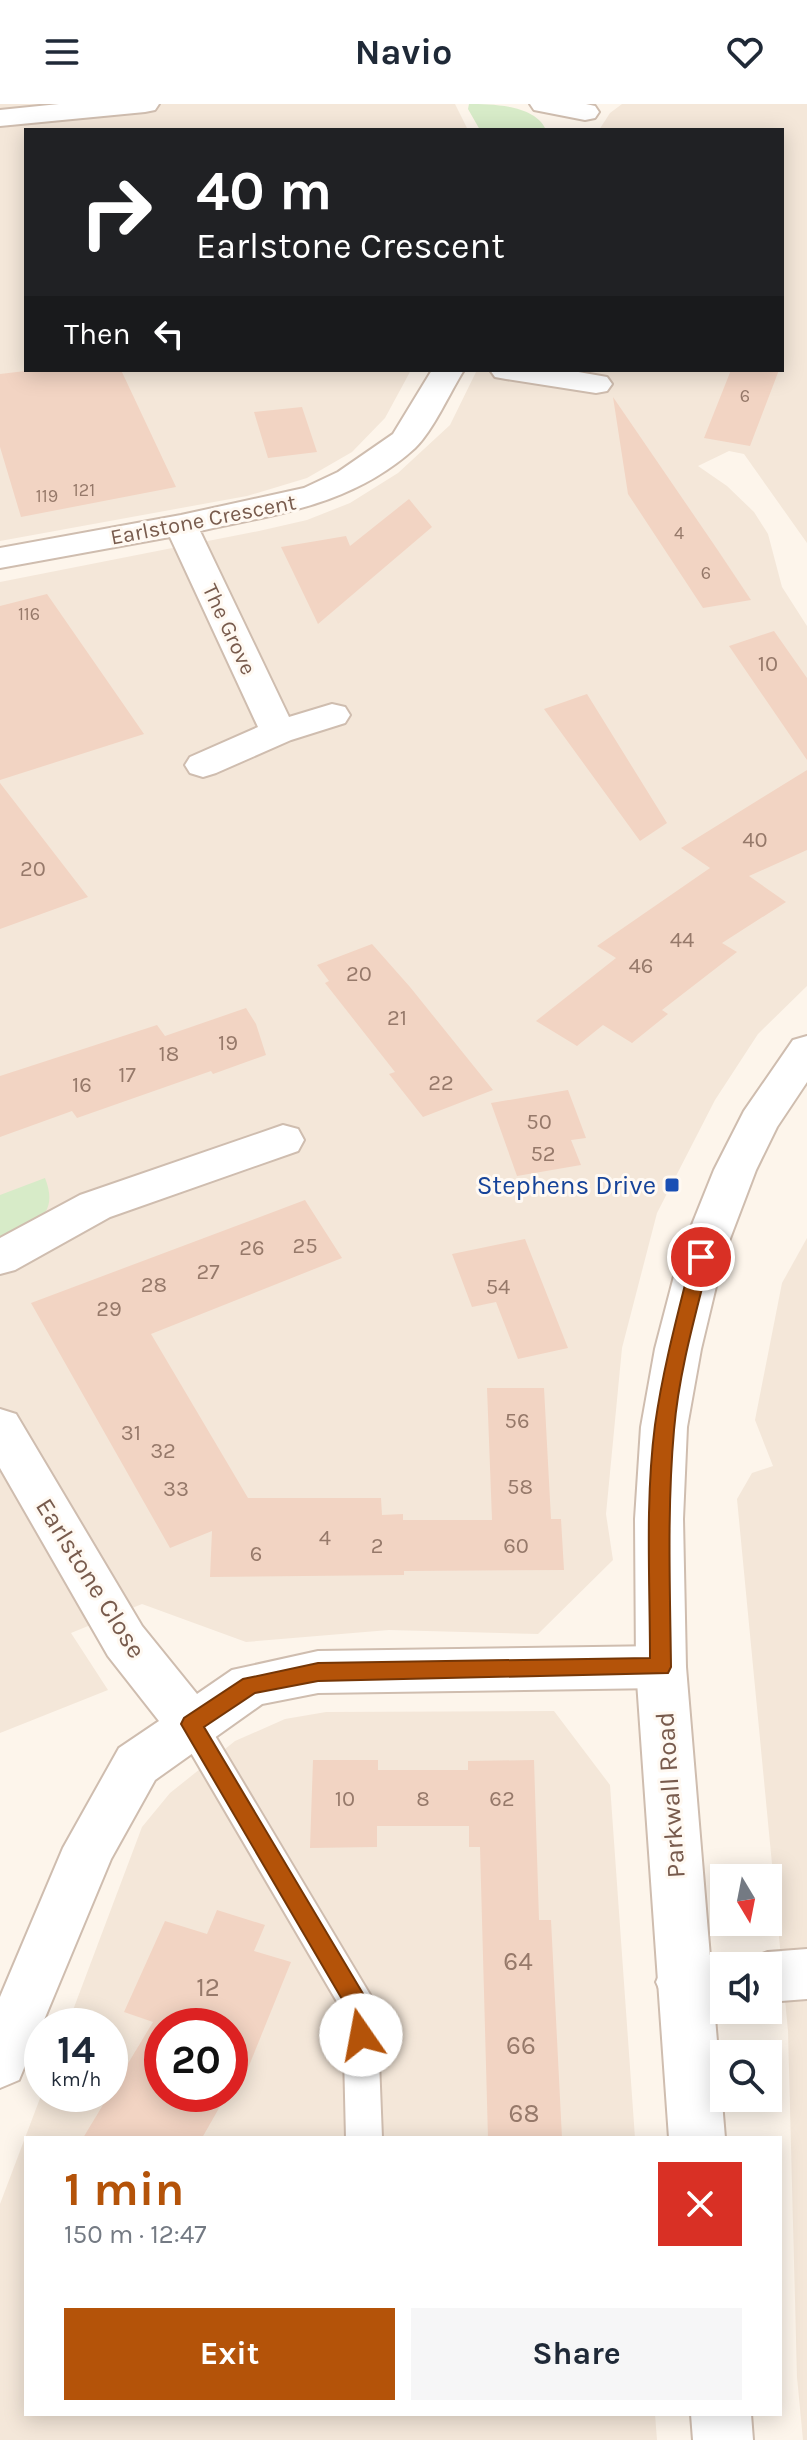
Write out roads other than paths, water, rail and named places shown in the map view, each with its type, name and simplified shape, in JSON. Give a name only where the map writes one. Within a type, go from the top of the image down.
[{"type":"street","points":[[544,104],[584,115]]},
{"type":"street","points":[[0,118],[130,114]]},
{"type":"street","name":"Earlstone Crescent","points":[[0,558],[181,525],[314,496],[350,479],[405,440],[447,372]]},
{"type":"street","points":[[516,372],[595,387]]},
{"type":"street","name":"The Grove","points":[[181,525],[278,732]]},
{"type":"street","points":[[203,765],[278,732],[332,715]]},
{"type":"street","name":"Parkwall Road","points":[[697,2136],[703,1981],[661,1667],[664,1427],[678,1349],[701,1257],[735,1170],[759,1122],[807,1050]]},
{"type":"street","points":[[0,1258],[95,1206],[283,1140]]},
{"type":"street","name":"Earlstone Close","points":[[0,1427],[125,1641],[191,1724]]},
{"type":"street","points":[[0,2062],[89,1848],[137,1764],[250,1685],[318,1672],[661,1667]]},
{"type":"street","points":[[782,1976],[807,1974]]},
{"type":"street","points":[[721,2416],[723,2440]]},
{"type":"lane","points":[[191,1724],[360,2009],[364,2136]]},
{"type":"place","name":"Stephens Drive","points":[[672,1185]]}]
